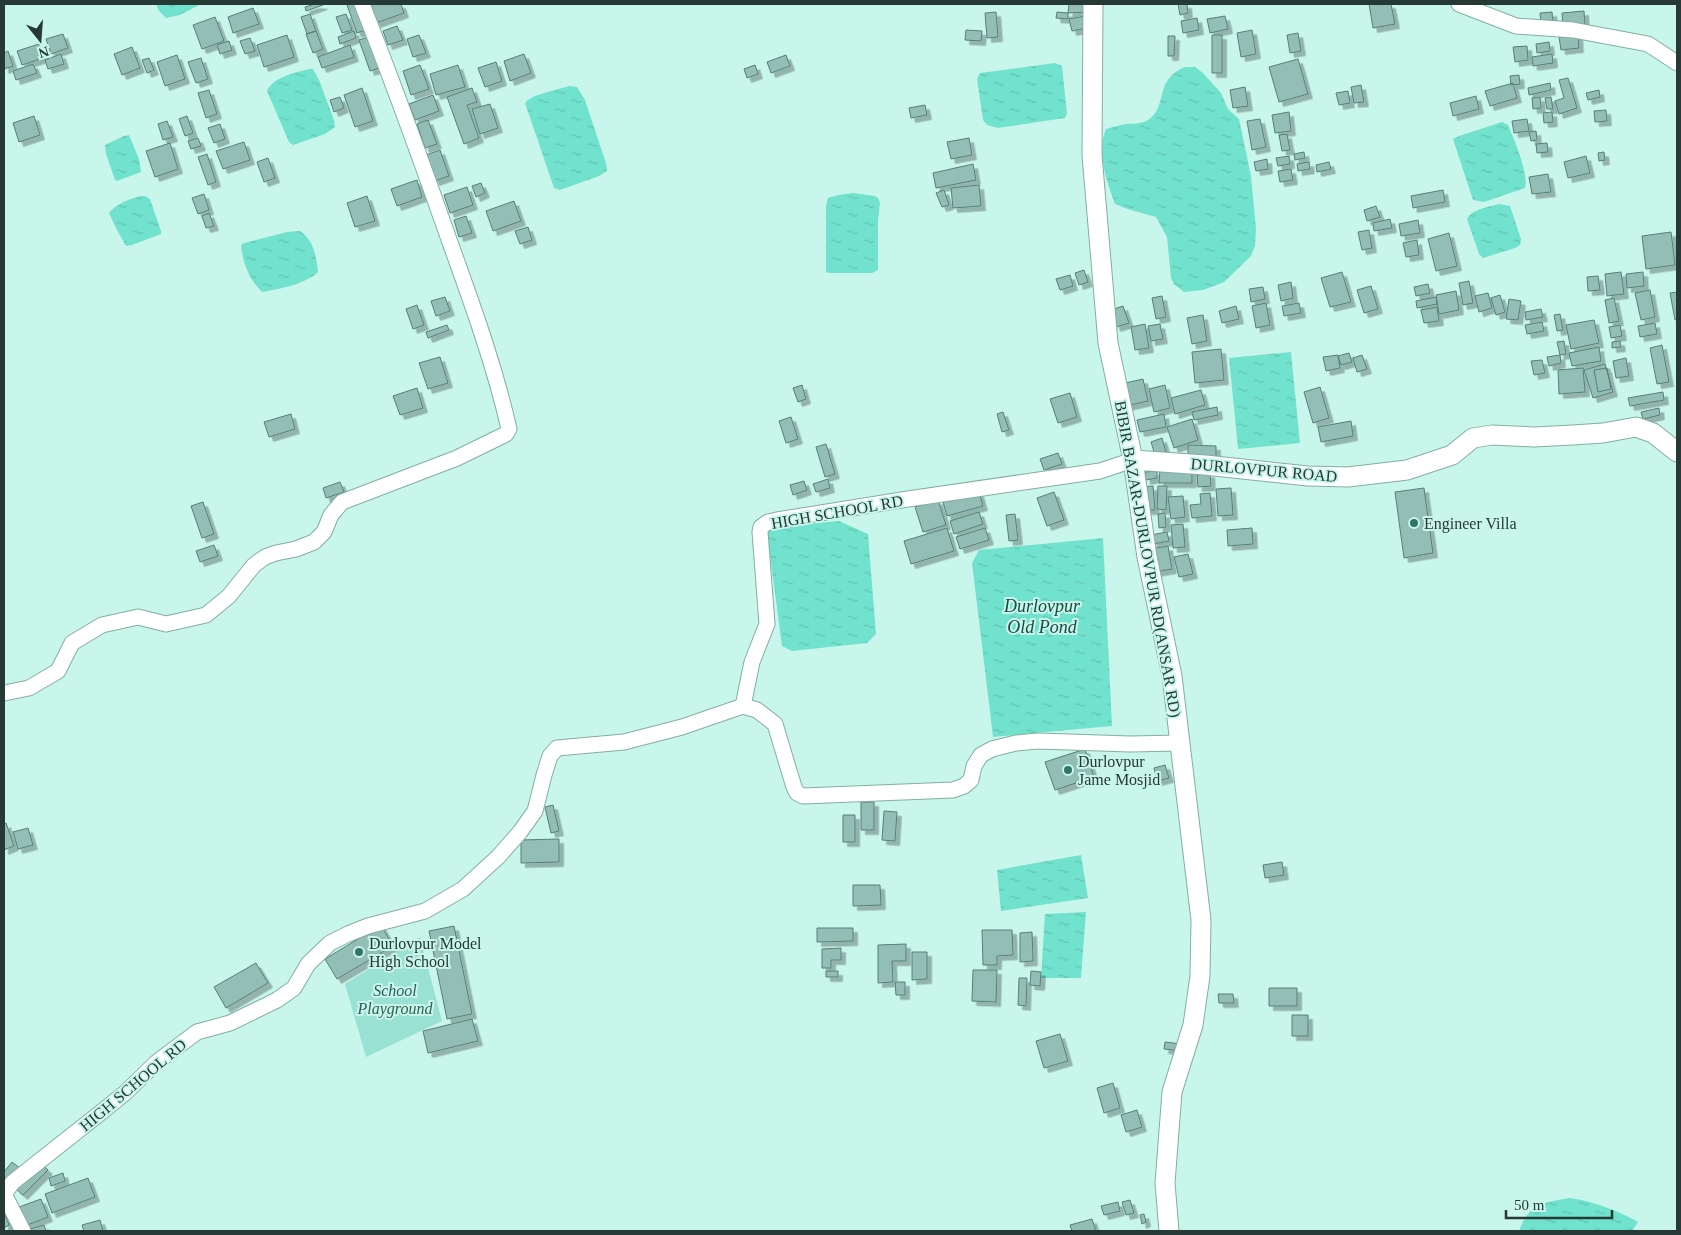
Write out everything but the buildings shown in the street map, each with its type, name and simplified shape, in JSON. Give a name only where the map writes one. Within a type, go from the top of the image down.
[{"type":"street","points":[[4,693],[29,688],[58,670],[72,643],[102,625],[138,617],[166,624],[206,615],[229,596],[254,565],[265,557],[314,542],[324,532],[331,515],[342,502],[457,458],[506,434],[509,429],[501,397],[468,292],[398,96],[362,4]]},
{"type":"street","name":"BIBIR BAZAR-DURLOVPUR RD(ANSAR RD)","points":[[1092,4],[1092,154],[1108,343],[1134,460],[1147,557],[1172,676],[1201,920],[1200,976],[1193,1024],[1172,1092],[1165,1183],[1169,1231]]},
{"type":"street","points":[[1459,4],[1516,26],[1573,30],[1648,44],[1677,62]]},
{"type":"street","name":"DURLOVPUR ROAD","points":[[1134,460],[1205,465],[1308,476],[1348,477],[1407,470],[1452,455],[1473,438],[1492,435],[1534,437],[1603,433],[1636,427],[1653,433],[1677,452]]},
{"type":"street","name":"HIGH SCHOOL RD","points":[[24,1231],[4,1194],[13,1182],[125,1093],[157,1062],[197,1032],[230,1023],[277,1000],[294,988],[308,964],[330,943],[368,926],[425,910],[463,889],[498,857],[535,811],[550,756],[556,748],[624,742],[682,727],[744,706],[752,662],[767,624],[760,532],[761,527],[768,522],[1100,471],[1134,460]]},
{"type":"street","points":[[744,706],[757,710],[775,724],[794,787],[797,792],[804,796],[953,790],[964,786],[971,780],[974,766],[981,755],[992,749],[1016,743],[1038,741],[1130,744],[1179,743]]},
{"type":"green space","name":"School Playground","points":[[420,937],[442,1021],[366,1057],[345,984]]},
{"type":"water","points":[[156,4],[201,4],[180,15],[166,18],[159,11]]},
{"type":"water","points":[[1055,63],[1062,66],[1067,114],[1065,118],[998,128],[987,125],[983,120],[977,79],[980,73]]},
{"type":"water","points":[[1185,67],[1195,67],[1203,73],[1221,93],[1228,109],[1239,119],[1251,176],[1256,229],[1255,246],[1251,256],[1224,282],[1203,290],[1184,292],[1174,284],[1171,278],[1167,237],[1156,217],[1115,204],[1104,167],[1102,147],[1106,129],[1124,124],[1142,123],[1148,120],[1158,108],[1169,79],[1175,72]]},
{"type":"water","points":[[313,69],[319,80],[335,127],[325,134],[293,145],[289,142],[267,91],[274,82]]},
{"type":"water","points":[[569,86],[577,87],[585,100],[607,171],[599,176],[560,190],[554,188],[525,103],[539,95]]},
{"type":"water","points":[[1502,122],[1508,125],[1520,156],[1525,174],[1525,188],[1484,202],[1473,200],[1453,139]]},
{"type":"water","points":[[129,135],[139,159],[141,172],[117,181],[106,154],[105,145]]},
{"type":"water","points":[[853,193],[875,196],[880,203],[878,270],[872,273],[829,273],[826,272],[826,205],[828,198]]},
{"type":"water","points":[[145,196],[150,199],[161,234],[126,246],[109,213],[126,201]]},
{"type":"water","points":[[1499,204],[1510,206],[1521,239],[1520,245],[1483,258],[1479,254],[1467,219],[1477,211]]},
{"type":"water","points":[[300,231],[311,244],[318,272],[299,283],[262,292],[247,271],[241,245],[287,232]]},
{"type":"water","points":[[1291,352],[1300,443],[1238,449],[1229,358]]},
{"type":"water","points":[[839,521],[868,534],[876,634],[867,643],[792,651],[782,646],[767,532],[776,527]]},
{"type":"water","name":"Durlovpur Old Pond","points":[[1103,538],[1112,726],[993,737],[972,563],[979,550]]},
{"type":"water","points":[[1081,855],[1088,898],[1001,911],[997,870]]},
{"type":"water","points":[[1086,912],[1081,978],[1041,978],[1045,914]]},
{"type":"water","points":[[1568,1198],[1604,1207],[1638,1222],[1632,1231],[1519,1231],[1527,1215],[1537,1206]]},
{"type":"place","name":"Engineer Villa","points":[[1414,523]]},
{"type":"place","name":"Durlovpur Jame Mosjid","points":[[1068,770]]},
{"type":"place","name":"Durlovpur Model High School","points":[[359,952]]}]
